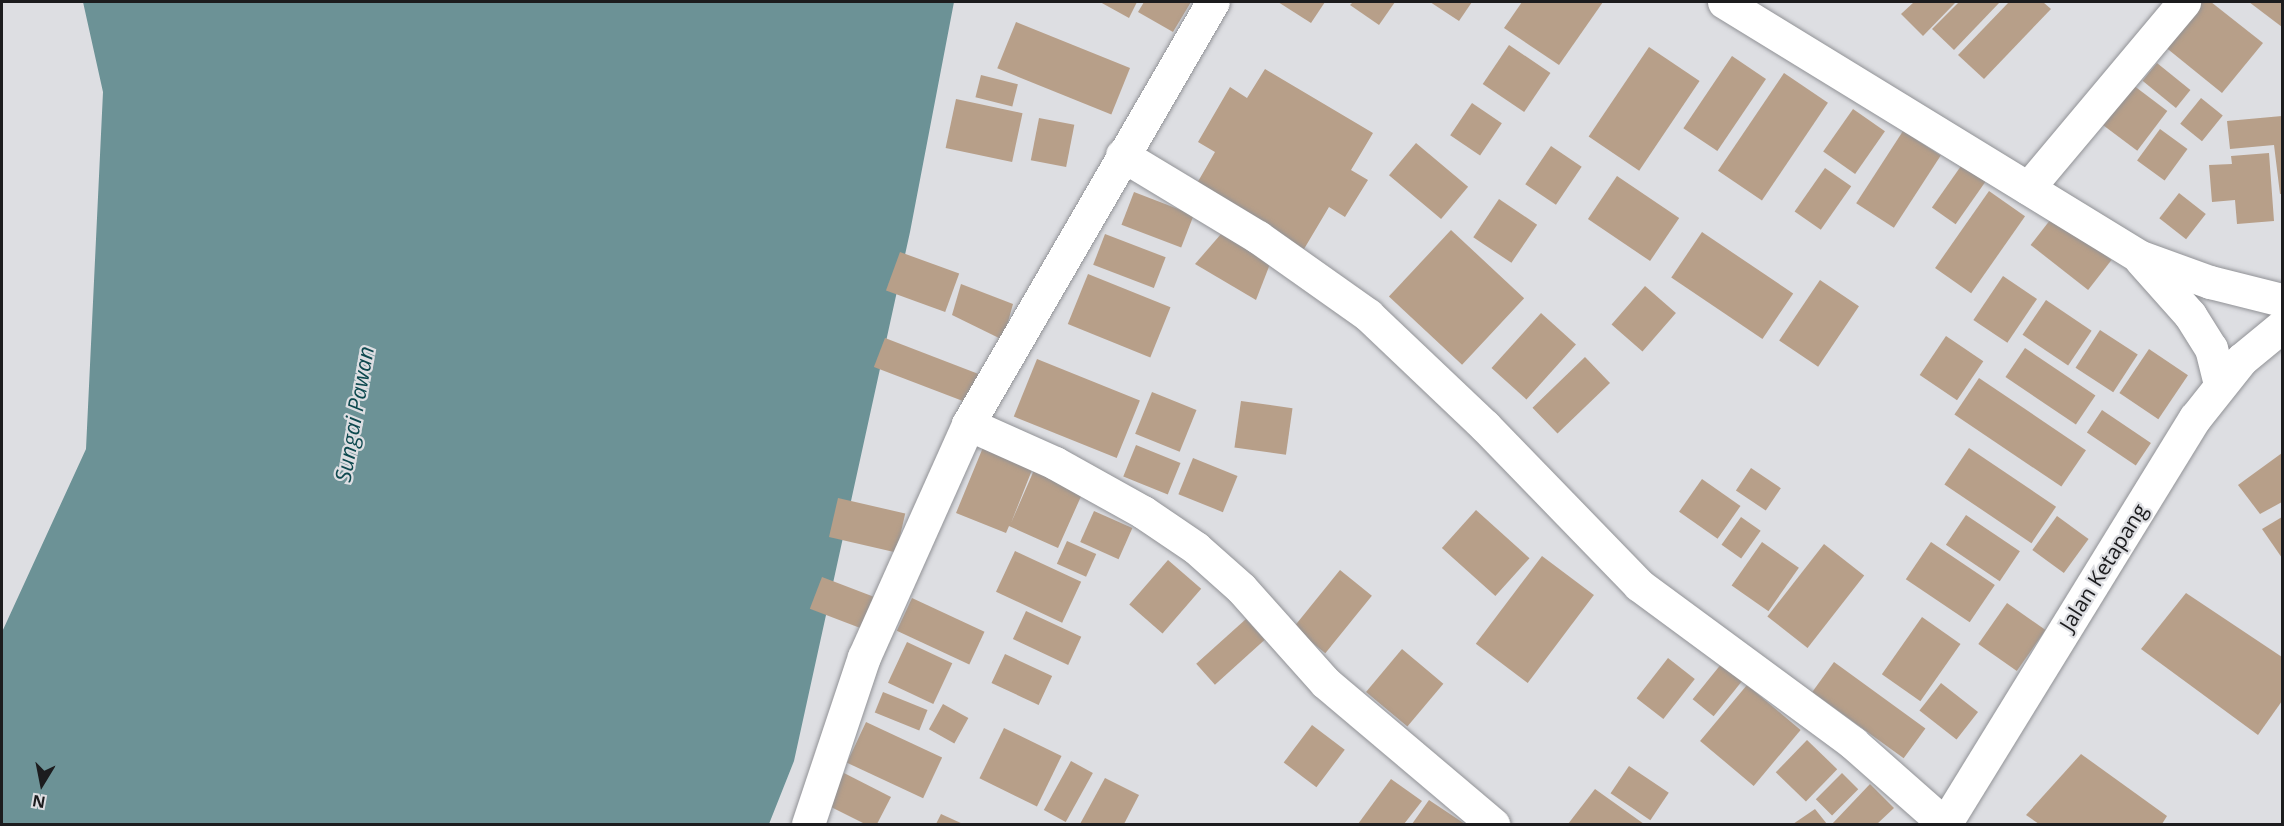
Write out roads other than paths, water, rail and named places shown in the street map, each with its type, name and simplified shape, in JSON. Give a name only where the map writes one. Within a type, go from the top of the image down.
[{"type":"street","points":[[1724,2],[2138,256],[2211,282],[2283,300]]},
{"type":"street","points":[[2028,188],[2184,2]]},
{"type":"street","points":[[815,821],[864,657],[968,424],[1122,155],[1210,7]]},
{"type":"street","points":[[1122,155],[1258,237],[1368,315],[1485,426],[1639,585],[1853,743],[1945,824]]},
{"type":"street","points":[[2138,256],[2190,315],[2211,348],[2220,383]]},
{"type":"street","name":"Jalan Ketapang","points":[[1945,824],[2220,383],[2283,326]]},
{"type":"street","points":[[968,424],[1055,463],[1143,512],[1196,548],[1241,588],[1326,683],[1493,825]]},
{"type":"water","name":"Sungai Pawan","points":[[83,2],[954,2],[910,232],[794,761],[769,824],[2,824],[2,632],[86,449],[103,92]]}]
